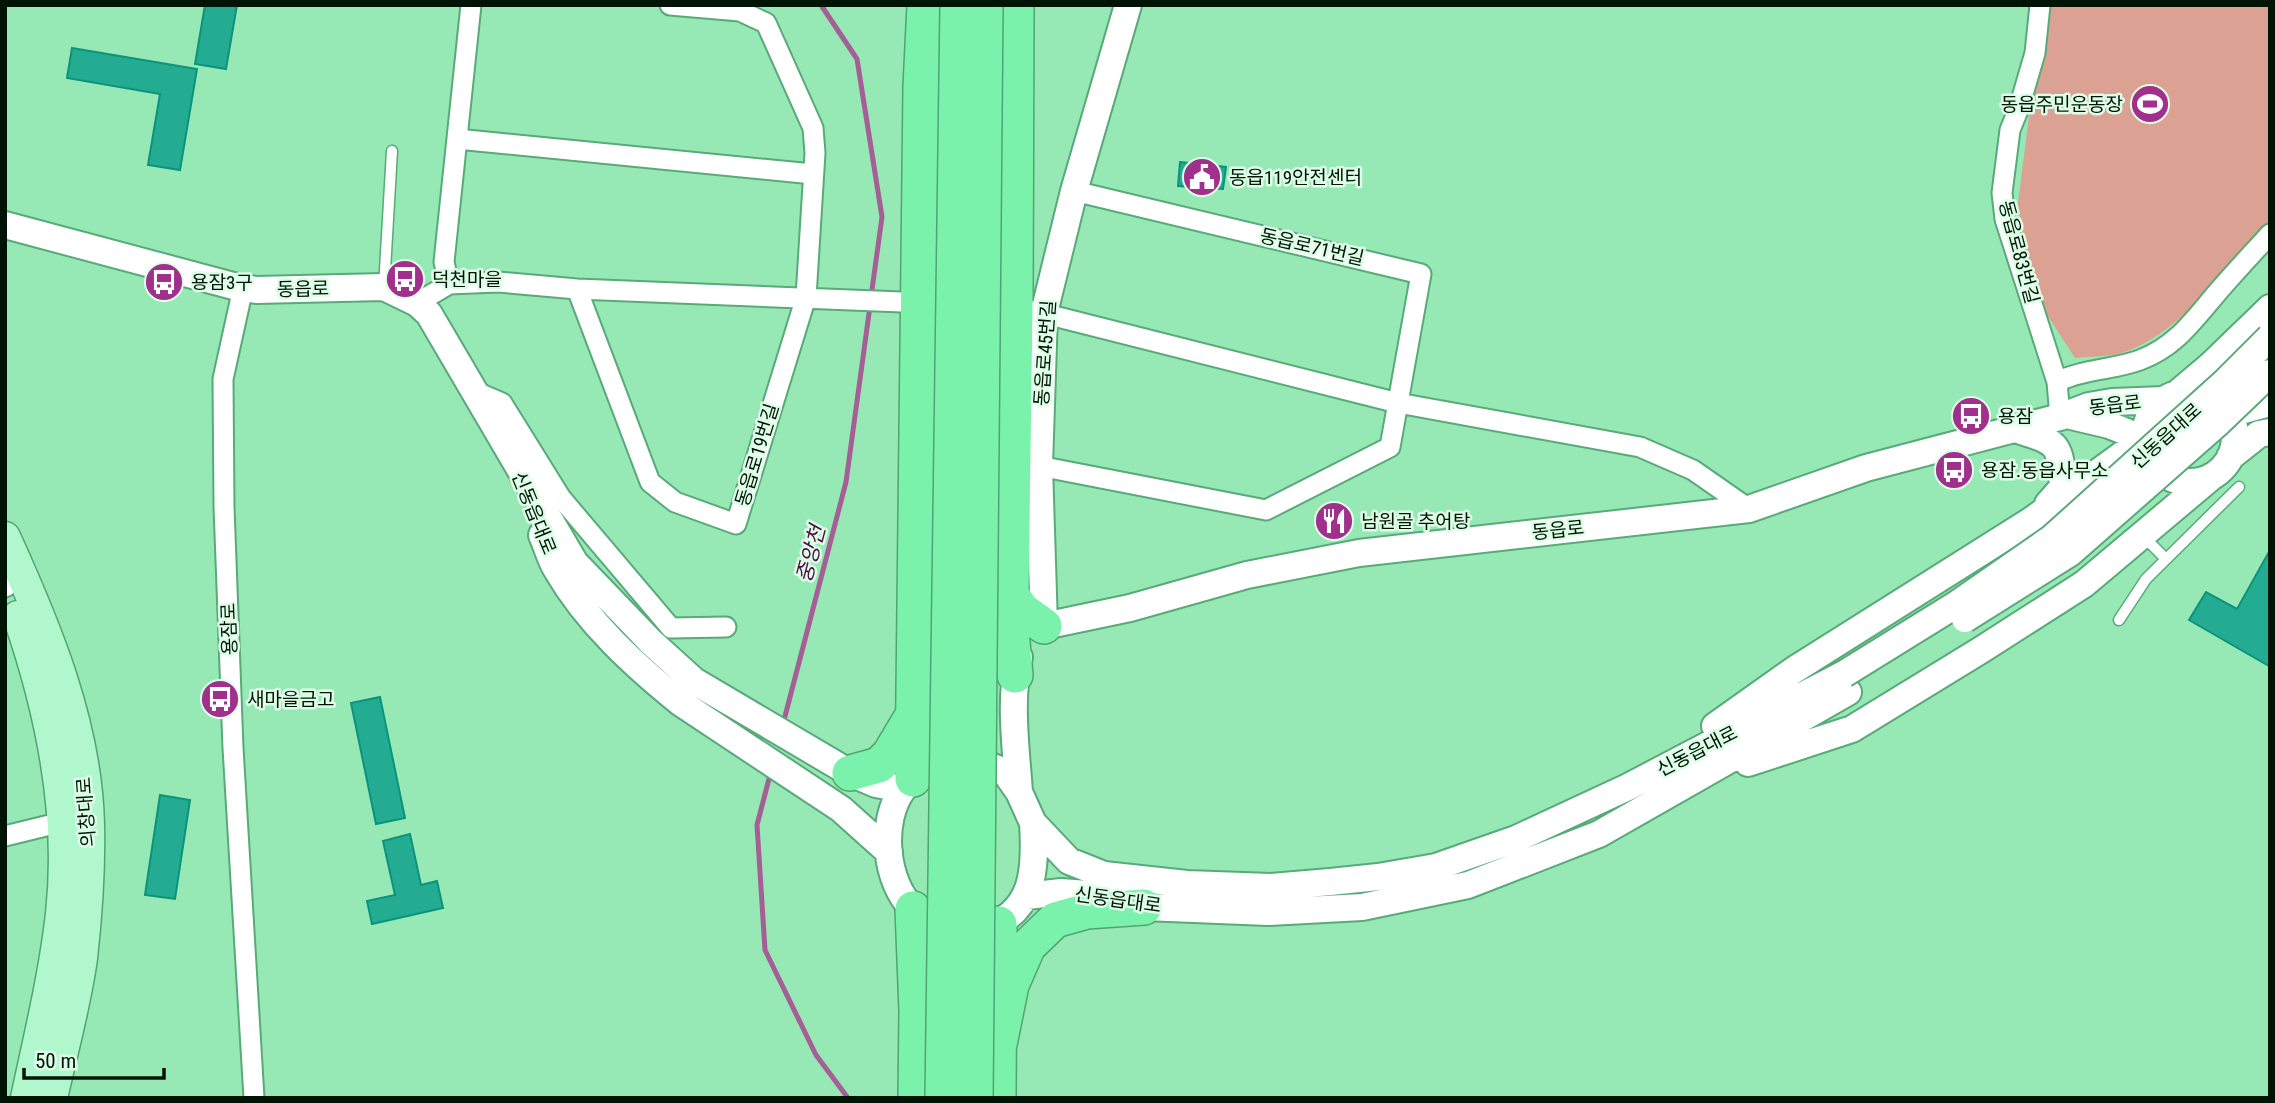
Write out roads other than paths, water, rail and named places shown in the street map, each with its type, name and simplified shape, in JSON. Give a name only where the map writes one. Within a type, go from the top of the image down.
[{"type":"highway","points":[[908,784],[912,717],[910,303],[925,5]]},
{"type":"highway","points":[[943,1098],[958,5]]},
{"type":"highway","points":[[975,1098],[985,5]]},
{"type":"highway","points":[[1015,675],[1027,629],[1011,595],[1030,310],[1016,5]]},
{"type":"highway","points":[[850,774],[879,765],[885,760],[912,717]]},
{"type":"highway","points":[[998,1049],[1011,985],[1028,946],[1055,920],[1087,911],[1144,907]]},
{"type":"highway","points":[[913,909],[917,1011],[916,1098]]},
{"type":"highway","points":[[999,924],[999,1098]]},
{"type":"main road","name":"동읍로45번길","points":[[1027,629],[1039,466],[1030,310],[1074,191],[1128,5]]},
{"type":"main road","name":"동읍로","points":[[5,225],[243,288],[384,287],[417,303],[429,314],[512,458]]},
{"type":"main road","points":[[2210,478],[2180,482],[2166,476],[2155,466],[2147,453],[2144,439],[2147,424],[2153,410],[2210,366],[2270,308]]},
{"type":"main road","name":"신동읍대로","points":[[1033,822],[1069,861],[1104,875],[1187,884],[1271,887],[1378,877],[1436,867],[1516,839],[1628,787],[1844,674],[1957,604],[2052,538],[2224,383],[2270,337]]},
{"type":"main road","name":"신동읍대로","points":[[1027,896],[1061,892],[1087,894],[1144,907],[1268,912],[1362,907],[1468,885],[1600,834],[1848,692],[2070,553],[2219,422],[2270,373]]},
{"type":"main road","points":[[1697,780],[1852,729],[2084,584],[2222,469],[2230,457],[2235,442],[2234,428],[2229,414],[2219,403],[2207,395],[2193,392],[2171,397]]},
{"type":"main road","name":"동읍로","points":[[1027,629],[1130,608],[1247,575],[1359,553],[1749,509],[1866,468],[2063,416],[2089,406],[2171,397]]},
{"type":"main road","points":[[2229,414],[2270,403]]},
{"type":"main road","name":"동읍로","points":[[2063,416],[2109,425],[2144,439]]},
{"type":"main road","points":[[2015,429],[2049,440],[2061,454],[2063,487],[2032,520]]},
{"type":"main road","points":[[2230,457],[2259,435],[2270,432]]},
{"type":"main road","points":[[1628,787],[1794,670],[2032,520],[2144,439]]},
{"type":"main road","name":"신동읍대로","points":[[512,458],[556,569],[595,624],[657,684],[687,692],[850,774],[876,784],[908,784]]},
{"type":"main road","name":"의창대로","points":[[5,537],[55,657],[74,721],[85,779],[89,824],[88,879],[81,960],[52,1098]]},
{"type":"main road","name":"의창대로","points":[[6,585],[37,669],[58,776],[62,822],[61,912],[53,969],[26,1098]]},
{"type":"main road","points":[[968,757],[979,736],[1003,640],[1027,629]]},
{"type":"main road","points":[[1015,675],[1019,792]]},
{"type":"main road","name":"신동읍대로","points":[[687,692],[841,809],[889,852]]},
{"type":"main road","points":[[968,757],[1005,772],[1019,792],[1033,822],[1034,849],[1027,896],[1012,914],[999,924],[964,934],[933,924],[913,909],[894,875],[889,852],[889,831],[893,810],[908,784],[930,764],[968,757]]},
{"type":"street","points":[[449,284],[444,262],[471,5]]},
{"type":"street","name":"동읍로19번길","points":[[577,289],[650,482],[675,502],[736,524],[812,298],[815,153],[813,128],[766,23],[740,11],[670,5]]},
{"type":"street","name":"동읍로83번길","points":[[2040,5],[2035,53],[2010,131],[2002,193],[2005,219],[2057,382],[2063,416]]},
{"type":"street","points":[[457,139],[813,174]]},
{"type":"street","name":"동읍로71번길","points":[[1039,466],[1266,510],[1390,447],[1422,274],[1074,191]]},
{"type":"street","points":[[2057,382],[2073,374],[2140,360],[2166,347],[2185,332],[2270,234]]},
{"type":"street","points":[[417,303],[449,284],[498,282],[577,289],[1030,310],[1398,403],[1640,447],[1693,471],[1749,509]]},
{"type":"street","name":"용잠로","points":[[243,288],[223,379],[224,507],[233,748],[254,1098]]},
{"type":"street","points":[[474,391],[502,403],[561,498],[671,628],[726,626]]},
{"type":"street","points":[[5,836],[62,822]]},
{"type":"lane","points":[[384,287],[392,151]]},
{"type":"lane","points":[[2119,620],[2146,579],[2239,487]]},
{"type":"lane","points":[[2141,535],[2166,559]]},
{"type":"waterway","name":"중앙천","points":[[821,5],[857,59],[882,217],[871,297]]},
{"type":"waterway","name":"중앙천","points":[[783,724],[846,482],[870,306]]},
{"type":"waterway","name":"중앙천","points":[[771,771],[757,825],[765,950],[816,1055],[848,1098]]},
{"type":"place","name":"동읍주민운동장","points":[[2150,104]]},
{"type":"place","name":"동읍119안전센터","points":[[1202,177]]},
{"type":"place","name":"덕천마을","points":[[405,279]]},
{"type":"place","name":"용잠3구","points":[[164,282]]},
{"type":"place","name":"용잠","points":[[1971,416]]},
{"type":"place","name":"용잠.동읍사무소","points":[[1954,470]]},
{"type":"place","name":"남원골 추어탕","points":[[1334,521]]},
{"type":"place","name":"새마을금고","points":[[220,699]]}]
